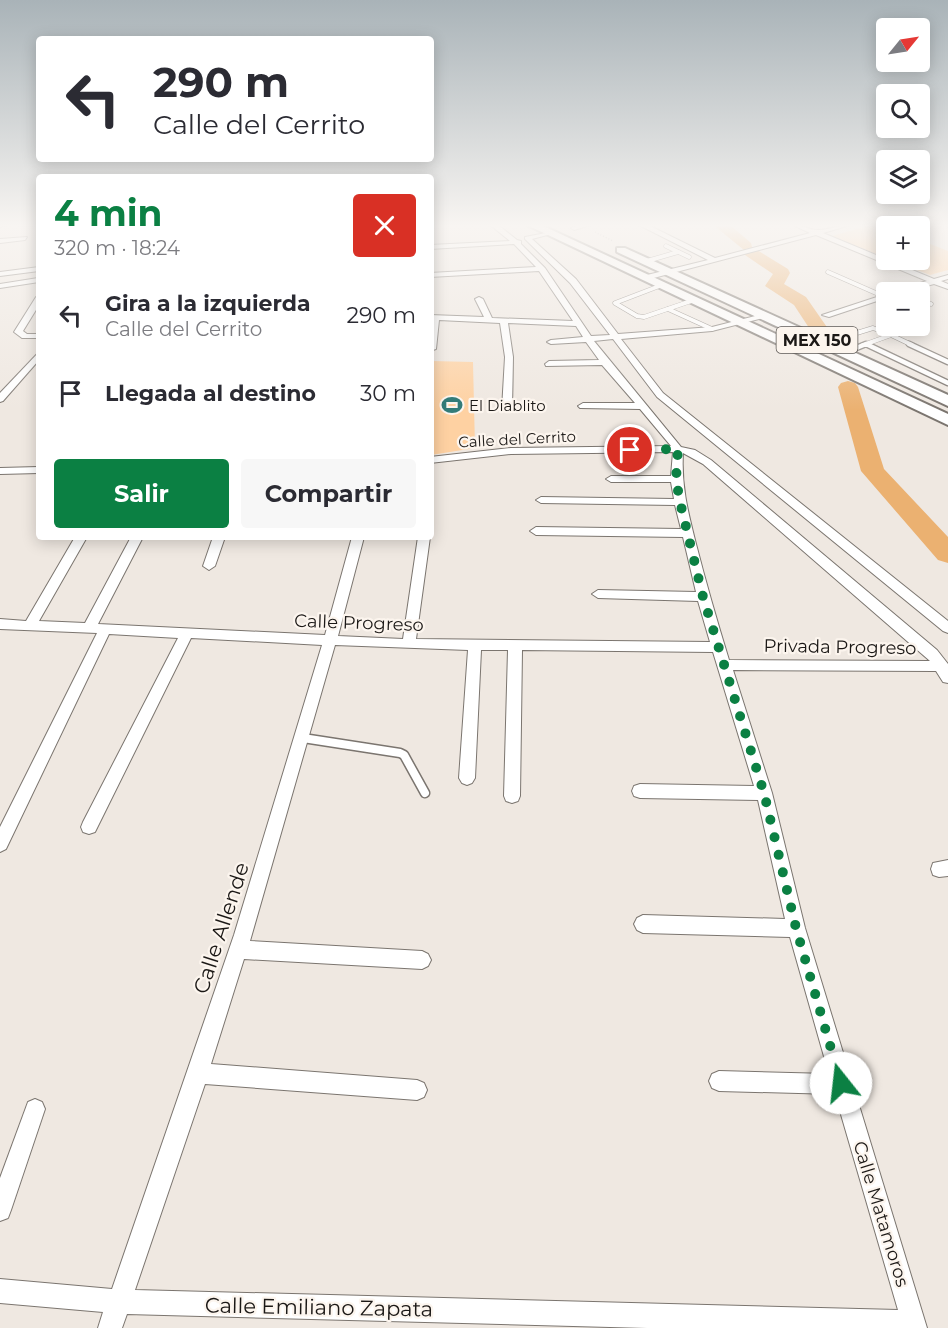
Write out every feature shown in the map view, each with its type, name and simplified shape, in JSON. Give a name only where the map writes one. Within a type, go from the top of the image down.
[{"type":"main road","name":"MEX 150","points":[[664,286],[948,420]]},
{"type":"main road","name":"MEX 150","points":[[701,286],[947,400]]},
{"type":"street","points":[[554,286],[588,340],[640,406],[678,449],[691,452],[707,462],[932,654],[945,671]]},
{"type":"street","points":[[577,286],[646,379],[678,412],[948,628]]},
{"type":"street","points":[[479,299],[488,318]]},
{"type":"street","points":[[826,315],[876,300]]},
{"type":"street","points":[[36,304],[18,332],[25,336],[36,336]]},
{"type":"street","points":[[551,342],[712,329],[764,315]]},
{"type":"street","points":[[434,317],[578,324]]},
{"type":"street","points":[[503,319],[509,357],[507,409]]},
{"type":"street","points":[[0,399],[36,357]]},
{"type":"street","points":[[549,364],[605,362]]},
{"type":"street","points":[[24,371],[36,371]]},
{"type":"street","points":[[583,406],[640,406]]},
{"type":"street","name":"Calle del Cerrito","points":[[434,459],[511,451],[678,449]]},
{"type":"street","name":"Calle Matamoros","points":[[678,449],[676,479],[703,597],[764,793],[796,928],[914,1325]]},
{"type":"street","points":[[0,471],[36,470]]},
{"type":"street","points":[[611,480],[676,479]]},
{"type":"street","points":[[541,501],[680,502]]},
{"type":"street","points":[[536,531],[687,534]]},
{"type":"street","points":[[30,625],[79,540]]},
{"type":"street","points":[[89,629],[135,540]]},
{"type":"street","points":[[209,566],[218,540]]},
{"type":"street","name":"Calle Allende","points":[[110,1328],[239,950],[331,641],[357,540]]},
{"type":"street","points":[[409,644],[424,540]]},
{"type":"street","points":[[598,594],[703,597]]},
{"type":"street","name":"Calle Progreso","points":[[0,624],[409,644],[718,647]]},
{"type":"street","points":[[0,844],[105,630]]},
{"type":"street","points":[[89,827],[187,633]]},
{"type":"street","points":[[467,778],[475,645]]},
{"type":"street","points":[[512,796],[515,646]]},
{"type":"street","name":"Privada Progreso","points":[[724,665],[922,667],[945,671]]},
{"type":"street","points":[[640,791],[764,793]]},
{"type":"street","points":[[643,924],[796,928]]},
{"type":"street","points":[[239,950],[422,960]]},
{"type":"street","points":[[198,1073],[417,1090]]},
{"type":"street","points":[[719,1081],[841,1083]]},
{"type":"street","points":[[0,1210],[35,1108]]},
{"type":"street","name":"Calle Emiliano Zapata","points":[[0,1291],[120,1302],[914,1325]]},
{"type":"lane","points":[[659,286],[615,303],[640,316],[694,300]]},
{"type":"lane","points":[[860,286],[876,293]]},
{"type":"lane","points":[[668,309],[712,329]]},
{"type":"lane","points":[[848,336],[876,329]]},
{"type":"lane","points":[[844,352],[886,336]]},
{"type":"lane","points":[[895,336],[948,362]]},
{"type":"lane","points":[[866,344],[948,383]]},
{"type":"lane","points":[[303,738],[400,753],[404,755],[425,793]]},
{"type":"shaded area","name":"El Diablito","points":[[434,361],[473,362],[475,448],[434,455]]},
{"type":"waterway","points":[[774,286],[800,301],[822,333]]},
{"type":"waterway","points":[[848,387],[873,471],[948,554]]},
{"type":"place","name":"El Diablito","points":[[452,405]]},
{"type":"route","points":[[630,450],[678,449],[676,479],[703,597],[764,793],[796,928],[841,1083]]}]
